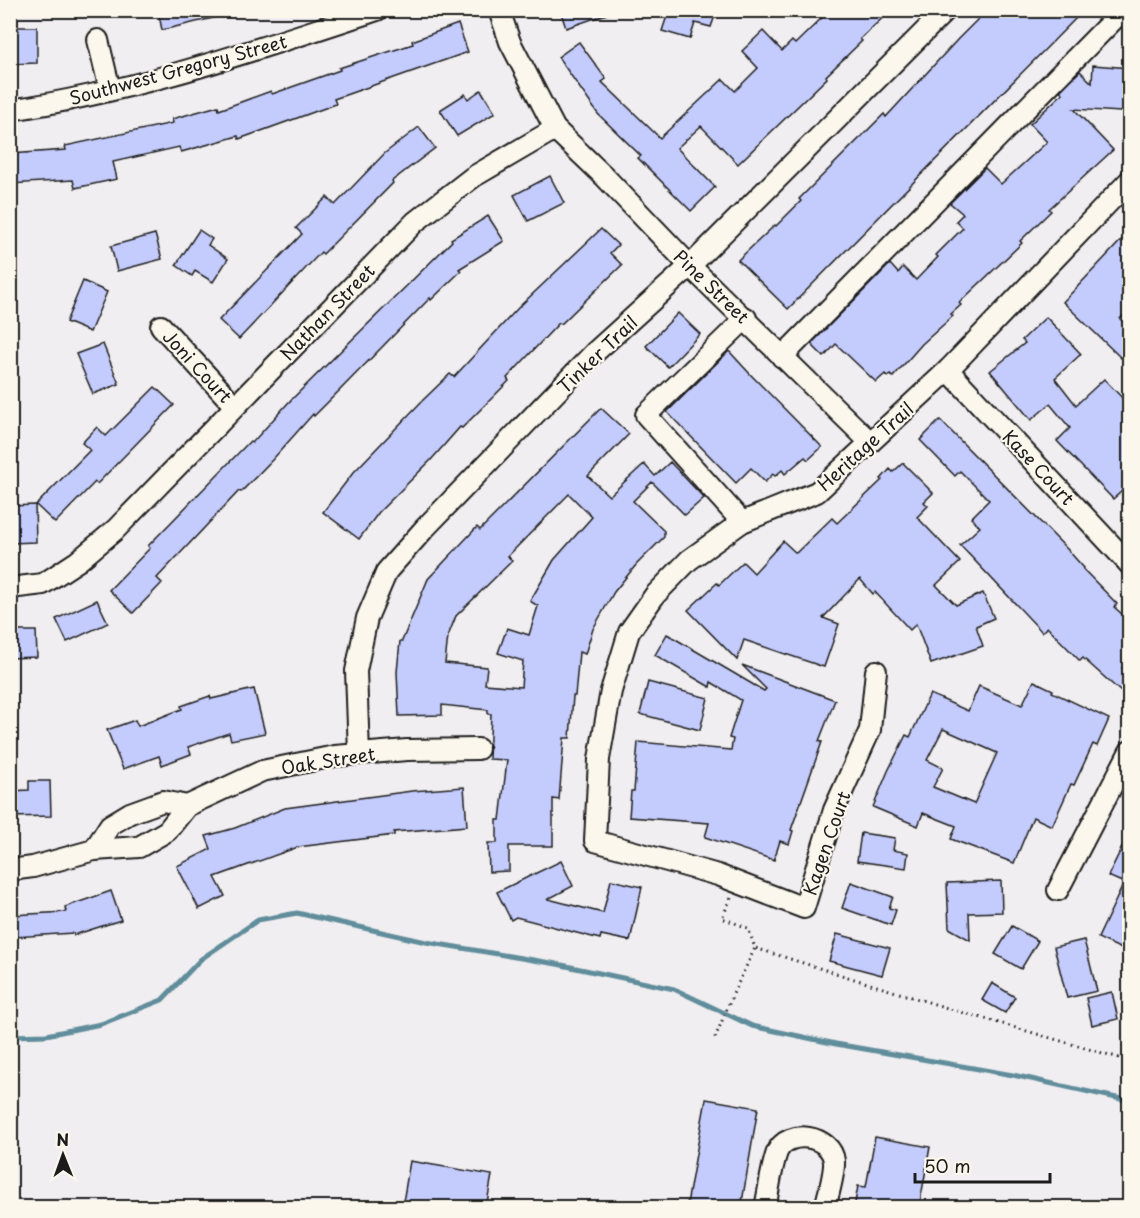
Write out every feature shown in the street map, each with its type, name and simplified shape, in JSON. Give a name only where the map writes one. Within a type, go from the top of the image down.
[{"type":"street","name":"Southwest Gregory Street","points":[[10,110],[110,90],[248,52],[377,10]]},
{"type":"street","points":[[499,10],[510,42],[555,129]]},
{"type":"street","name":"Tinker Trail","points":[[359,754],[356,672],[367,618],[387,570],[594,353],[690,266],[946,10]]},
{"type":"street","points":[[782,357],[1123,10]]},
{"type":"street","points":[[99,40],[110,90]]},
{"type":"street","name":"Pine Street","points":[[555,129],[604,176],[690,266],[746,318],[782,357],[870,442]]},
{"type":"street","name":"Nathan Street","points":[[10,588],[43,584],[78,561],[115,530],[415,222],[473,177],[555,129]]},
{"type":"street","name":"Heritage Trail","points":[[595,841],[599,759],[611,691],[630,632],[655,595],[690,560],[742,522],[817,492],[948,370],[1130,180]]},
{"type":"street","points":[[742,522],[646,415],[746,318]]},
{"type":"street","name":"Joni Court","points":[[161,326],[235,406]]},
{"type":"street","name":"Kase Court","points":[[948,370],[1130,565]]},
{"type":"street","name":"Kagen Court","points":[[595,841],[718,875],[804,908],[834,810],[870,730],[876,671]]},
{"type":"street","name":"Oak Street","points":[[10,870],[33,867],[94,850],[139,847],[168,831],[187,806],[262,771],[335,756],[407,750],[478,750]]},
{"type":"street","points":[[1058,890],[1130,751]]},
{"type":"street","points":[[94,850],[110,825],[130,813],[163,801],[187,806]]},
{"type":"street","points":[[765,1208],[778,1152],[783,1144],[800,1137],[819,1140],[830,1150],[834,1162],[825,1208]]},
{"type":"path","points":[[715,1038],[755,948],[748,928],[722,918],[738,882]]},
{"type":"path","points":[[755,948],[1130,1061]]},
{"type":"building","points":[[158,10],[222,10],[222,16],[162,30]]},
{"type":"building","points":[[560,10],[610,10],[610,13],[566,28]]},
{"type":"building","points":[[669,10],[717,10],[711,27],[695,23],[690,39],[662,31]]},
{"type":"building","points":[[830,10],[891,10],[860,39],[862,41],[826,76],[827,78],[738,164],[701,126],[677,148],[715,187],[691,211],[638,158],[641,156],[598,114],[558,57],[579,42],[606,79],[602,82],[660,138],[723,79],[735,91],[758,68],[742,51],[763,31],[782,51],[792,41],[795,44]]},
{"type":"building","points":[[987,10],[1084,10],[788,309],[738,260],[801,201],[799,199],[884,114],[886,117]]},
{"type":"building","points":[[458,24],[468,52],[334,99],[336,104],[239,139],[238,136],[181,152],[179,147],[113,162],[117,179],[75,188],[73,180],[10,184],[10,154],[66,150],[65,146],[173,123],[172,119],[218,106],[219,110],[271,91],[272,94],[340,70],[339,68],[413,44],[412,41]]},
{"type":"building","points":[[10,27],[37,27],[37,63],[10,64]]},
{"type":"building","points":[[1093,65],[1130,68],[1130,104],[1121,112],[1074,109],[1113,150],[1049,209],[1051,211],[1020,241],[1022,243],[959,303],[961,305],[951,314],[953,316],[922,344],[893,377],[885,374],[876,382],[836,344],[824,357],[811,344],[890,264],[898,273],[903,267],[916,280],[938,257],[936,255],[963,228],[956,221],[963,214],[950,203],[985,168],[1001,184],[1047,142],[1030,124],[1063,93],[1060,91],[1080,71],[1092,83]]},
{"type":"building","points":[[481,90],[495,113],[457,136],[440,110],[465,94],[468,99]]},
{"type":"building","points":[[419,127],[435,148],[392,181],[393,183],[323,254],[321,252],[239,339],[219,320],[302,234],[296,228],[327,197],[335,205],[385,153]]},
{"type":"building","points":[[550,176],[564,203],[528,221],[514,195]]},
{"type":"building","points":[[488,216],[504,241],[459,269],[461,271],[431,300],[430,298],[314,416],[313,414],[273,459],[241,492],[239,491],[157,578],[162,583],[133,613],[109,590],[150,548],[148,546],[250,441],[252,443],[288,403],[452,241],[451,239]]},
{"type":"building","points":[[601,229],[618,245],[610,253],[622,265],[561,324],[559,323],[507,378],[509,381],[462,428],[460,427],[379,512],[359,539],[323,512],[353,473],[423,400],[450,374],[454,377],[519,307]]},
{"type":"building","points":[[199,230],[212,239],[208,245],[228,259],[213,282],[195,271],[192,276],[176,265]]},
{"type":"building","points":[[1130,231],[1130,309],[1120,319],[1130,328],[1130,349],[1121,358],[1063,302]]},
{"type":"building","points":[[155,234],[162,259],[117,271],[111,246]]},
{"type":"building","points":[[83,281],[107,292],[90,332],[66,322]]},
{"type":"building","points":[[678,313],[700,334],[668,367],[646,346]]},
{"type":"building","points":[[1046,317],[1081,354],[1055,378],[1076,405],[1104,379],[1130,406],[1130,484],[1113,499],[1057,441],[1070,428],[1050,404],[1031,420],[990,371],[1025,343],[1022,340]]},
{"type":"building","points":[[103,344],[119,384],[93,394],[76,354]]},
{"type":"building","points":[[729,351],[822,447],[808,460],[805,457],[785,474],[782,470],[775,476],[773,474],[765,482],[751,468],[736,483],[667,412]]},
{"type":"building","points":[[155,387],[174,405],[97,484],[95,482],[55,523],[36,505],[90,450],[82,443],[97,427],[106,436]]},
{"type":"building","points":[[601,408],[629,434],[588,476],[609,496],[644,464],[655,476],[670,462],[704,498],[685,515],[652,482],[633,501],[664,531],[664,537],[636,565],[614,592],[593,629],[585,654],[579,652],[570,738],[564,738],[559,800],[553,799],[553,846],[509,846],[509,871],[489,872],[488,843],[497,843],[497,820],[500,820],[507,760],[489,759],[491,714],[488,714],[488,710],[442,705],[442,715],[399,716],[397,672],[400,641],[402,641],[428,579],[477,527],[480,530]],"holes":[[[569,494],[592,517],[554,560],[530,601],[538,606],[529,635],[507,628],[498,653],[523,661],[521,687],[485,684],[487,667],[445,663],[448,636],[456,616],[512,561],[508,556]]]},
{"type":"building","points":[[940,420],[1067,549],[1117,604],[1114,607],[1130,621],[1130,660],[1122,668],[1130,675],[1130,682],[1121,692],[1083,658],[1080,661],[1047,627],[1042,632],[960,545],[980,527],[971,518],[989,500],[960,471],[955,476],[920,440]]},
{"type":"building","points":[[903,463],[933,493],[924,502],[928,506],[917,517],[960,562],[936,585],[956,605],[983,593],[994,618],[976,626],[983,646],[931,664],[916,624],[910,630],[860,579],[823,618],[839,624],[824,667],[744,640],[737,660],[688,610],[743,562],[754,573],[783,541],[796,553],[832,518],[837,523],[882,480],[890,469],[893,472]]},
{"type":"building","points":[[35,505],[36,542],[10,543],[10,506]]},
{"type":"building","points":[[97,600],[108,623],[67,642],[56,619]]},
{"type":"building","points":[[10,631],[36,631],[37,657],[10,658]]},
{"type":"building","points":[[667,634],[764,691],[766,689],[742,665],[835,700],[819,741],[822,742],[791,830],[793,831],[789,844],[780,841],[774,860],[705,837],[709,823],[629,817],[631,791],[634,791],[638,742],[731,750],[733,739],[729,738],[741,700],[711,682],[710,687],[655,655]]},
{"type":"building","points":[[1034,681],[1109,719],[1097,746],[1093,744],[1074,785],[1071,784],[1052,826],[1033,817],[1014,863],[951,839],[956,826],[923,813],[918,826],[873,807],[906,735],[910,737],[930,694],[968,711],[979,686],[1022,705]],"holes":[[[943,729],[997,753],[974,804],[933,787],[943,768],[927,760]]]},
{"type":"building","points":[[648,682],[708,698],[700,730],[640,714]]},
{"type":"building","points":[[254,689],[265,733],[231,740],[229,733],[188,747],[191,754],[162,765],[159,756],[123,769],[107,730],[135,720],[138,726],[182,709],[181,706],[210,696],[211,699]]},
{"type":"building","points":[[29,781],[50,781],[51,816],[10,817],[10,791],[29,790]]},
{"type":"building","points":[[464,787],[467,826],[394,832],[394,835],[298,847],[215,877],[225,896],[199,909],[177,866],[211,849],[206,836],[235,828],[285,808],[412,791]]},
{"type":"building","points":[[1130,831],[1130,953],[1098,938],[1124,883],[1108,876]]},
{"type":"building","points":[[861,833],[895,838],[893,850],[908,853],[906,868],[857,861]]},
{"type":"building","points":[[561,861],[573,886],[548,899],[603,913],[611,880],[642,887],[630,941],[601,935],[600,939],[516,917],[511,920],[497,892]]},
{"type":"building","points":[[1001,881],[1002,912],[969,913],[970,940],[949,928],[947,883]]},
{"type":"building","points":[[851,882],[893,897],[889,908],[896,910],[891,925],[842,908]]},
{"type":"building","points":[[111,891],[121,920],[74,935],[73,933],[14,937],[12,915],[66,912],[65,907]]},
{"type":"building","points":[[1012,926],[1038,941],[1021,969],[995,954]]},
{"type":"building","points":[[837,934],[890,948],[882,975],[829,961]]},
{"type":"building","points":[[1084,940],[1097,991],[1067,998],[1054,947]]},
{"type":"building","points":[[992,983],[1015,997],[1005,1013],[982,1000]]},
{"type":"building","points":[[1112,992],[1118,1019],[1092,1025],[1086,998]]},
{"type":"building","points":[[706,1099],[758,1108],[741,1208],[707,1208],[687,1204]]},
{"type":"building","points":[[875,1137],[930,1147],[919,1208],[854,1208],[858,1186],[866,1187]]},
{"type":"building","points":[[410,1161],[492,1175],[486,1208],[402,1208]]},
{"type":"waterway","points":[[10,1036],[46,1035],[101,1024],[162,1000],[201,959],[258,920],[297,913],[426,942],[557,964],[674,989],[752,1026],[836,1044],[1013,1075],[1130,1101]]}]
